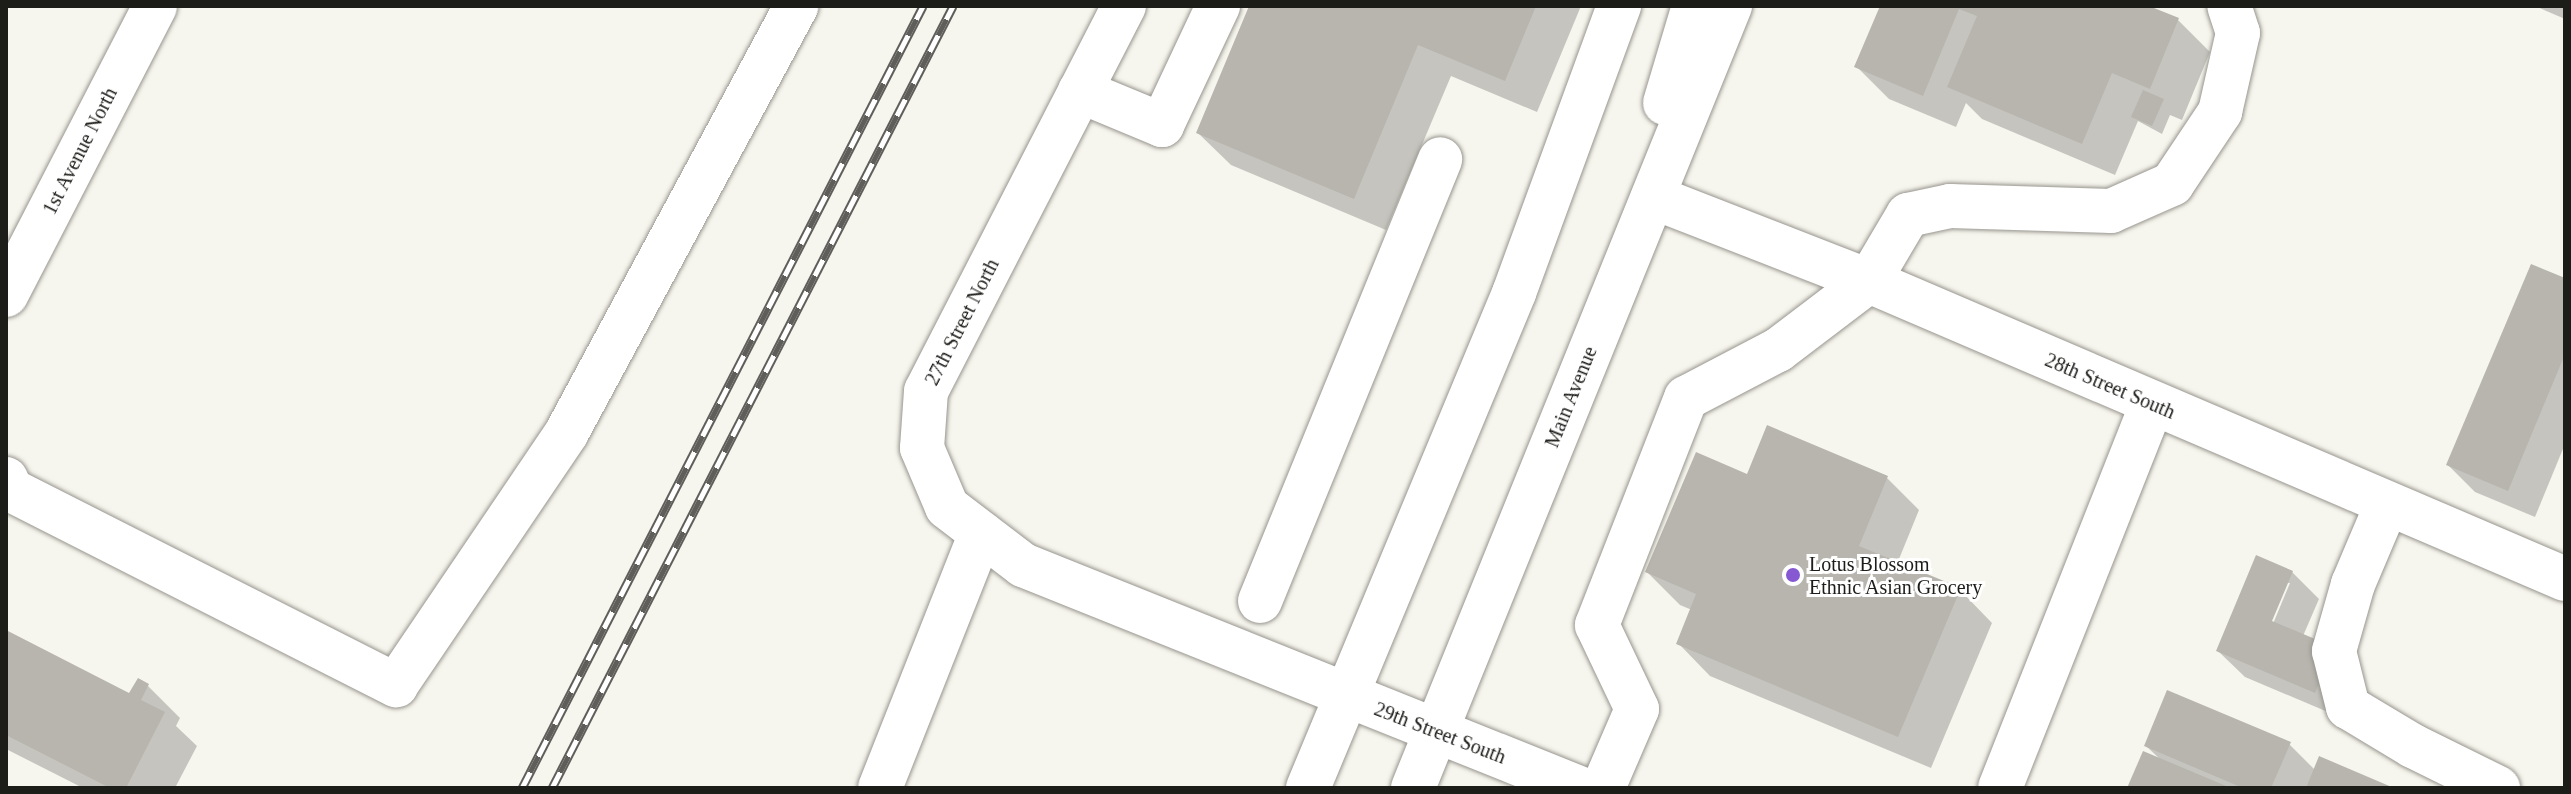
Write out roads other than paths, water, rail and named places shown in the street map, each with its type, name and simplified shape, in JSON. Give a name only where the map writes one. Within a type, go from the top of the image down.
[{"type":"street","name":"1st Avenue North","points":[[6,295],[155,6]]},
{"type":"street","points":[[6,479],[11,490],[396,685],[567,432],[796,6]]},
{"type":"street","name":"27th Street North","points":[[1124,6],[926,391],[922,448],[947,507],[1023,565],[1345,697]]},
{"type":"street","points":[[1080,91],[1162,125],[1218,6]]},
{"type":"street","points":[[1308,788],[1514,293],[1619,6]]},
{"type":"street","points":[[1619,279],[1674,67],[1694,6]]},
{"type":"street","name":"Main Avenue","points":[[1413,788],[1730,6]]},
{"type":"street","points":[[1603,788],[1637,709],[1597,625],[1686,398],[1778,350],[1869,281],[1908,215],[1950,206],[2111,211],[2172,184],[2220,112],[2238,33],[2229,6]]},
{"type":"street","points":[[1260,601],[1440,159]]},
{"type":"street","name":"28th Street South","points":[[1653,197],[1869,281],[2565,579]]},
{"type":"street","points":[[2000,788],[2152,404]]},
{"type":"street","points":[[2387,504],[2353,584],[2334,651],[2348,707],[2413,746],[2498,788]]},
{"type":"street","points":[[880,788],[981,533]]},
{"type":"street","name":"29th Street South","points":[[1345,697],[1436,729],[1579,788]]},
{"type":"railway","points":[[522,788],[923,6]]},
{"type":"railway","points":[[552,788],[953,6]]},
{"type":"place","name":"Lotus Blossom Ethnic Asian Grocery","points":[[1793,575]]}]
